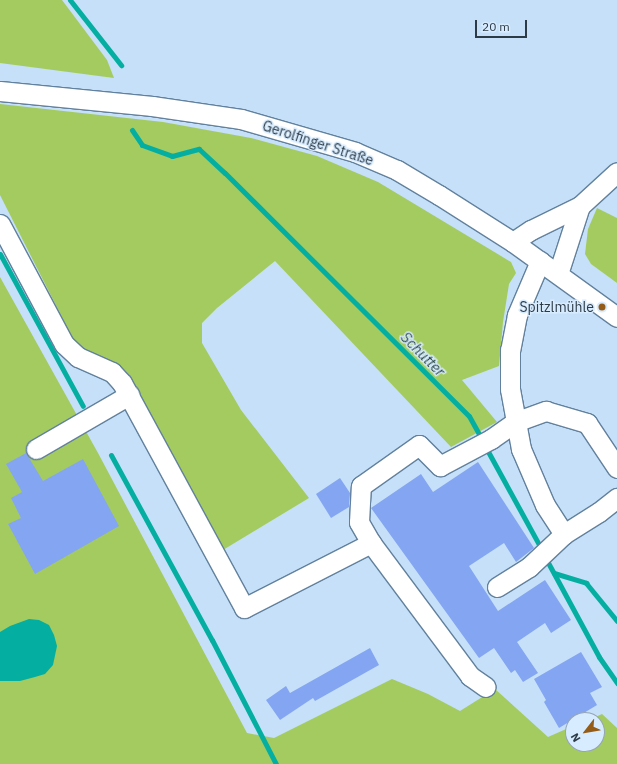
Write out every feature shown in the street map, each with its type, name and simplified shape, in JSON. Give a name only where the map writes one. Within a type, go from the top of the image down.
[{"type":"street","name":"Gerolfinger Straße","points":[[0,90],[160,107],[241,119],[355,152],[396,170],[439,195],[513,242],[617,317]]},
{"type":"street","points":[[513,242],[531,230],[580,206],[617,172]]},
{"type":"street","points":[[558,274],[580,206]]},
{"type":"street","points":[[0,224],[64,344],[78,357],[112,372],[122,383],[244,608],[372,543]]},
{"type":"street","points":[[540,261],[517,316],[510,350],[510,389],[521,449],[545,505],[564,534]]},
{"type":"street","points":[[36,450],[129,395]]},
{"type":"street","points":[[486,687],[470,676],[358,522],[361,486],[419,445],[440,466],[483,443],[515,422],[546,411],[587,423],[617,468]]},
{"type":"street","points":[[497,587],[529,567],[564,534],[599,512],[617,498]]},
{"type":"shaded area","points":[[0,0],[62,0],[107,60],[114,78],[0,63]]},
{"type":"shaded area","points":[[0,104],[163,122],[251,138],[317,156],[378,182],[511,262],[516,273],[509,284],[503,322],[499,366],[462,380],[497,422],[451,447],[275,261],[217,308],[202,323],[202,343],[241,410],[309,498],[223,550],[119,367],[76,345],[0,195]]},
{"type":"shaded area","points":[[597,208],[617,218],[617,283],[591,264],[585,254],[588,229]]},
{"type":"shaded area","points":[[0,277],[98,453],[247,733],[274,738],[392,679],[428,694],[460,711],[495,689],[548,737],[565,730],[565,752],[605,752],[605,717],[617,728],[617,764],[0,764]]},
{"type":"shaded area","points":[[29,619],[39,620],[49,625],[57,646],[53,665],[45,674],[20,681],[0,681],[0,632],[10,626]]},
{"type":"building","points":[[26,453],[43,481],[83,459],[119,526],[35,574],[8,524],[21,518],[11,498],[22,492],[6,464]]},
{"type":"building","points":[[478,462],[534,548],[516,562],[504,543],[469,566],[498,611],[545,580],[571,620],[551,633],[545,623],[517,642],[538,673],[523,682],[515,670],[511,673],[494,648],[479,658],[371,508],[421,474],[433,492]]},
{"type":"building","points":[[340,478],[350,493],[349,507],[331,518],[316,494]]},
{"type":"building","points":[[370,648],[379,665],[315,701],[313,698],[280,720],[266,700],[286,686],[290,693]]},
{"type":"building","points":[[581,652],[602,687],[590,693],[597,705],[585,712],[565,712],[565,724],[559,728],[544,702],[546,700],[534,679]]},
{"type":"waterway","name":"Schutter","points":[[70,0],[121,65]]},
{"type":"waterway","name":"Schutter","points":[[132,130],[142,145],[172,156],[199,149],[225,173],[469,416],[482,439]]},
{"type":"waterway","points":[[0,254],[83,406]]},
{"type":"waterway","name":"Schutter","points":[[485,446],[542,550]]},
{"type":"waterway","points":[[111,455],[212,640],[276,764]]},
{"type":"waterway","name":"Schutter","points":[[545,557],[599,657],[617,683]]},
{"type":"waterway","points":[[554,573],[586,583],[617,621]]},
{"type":"place","name":"Spitzlmühle","points":[[602,307]]}]
